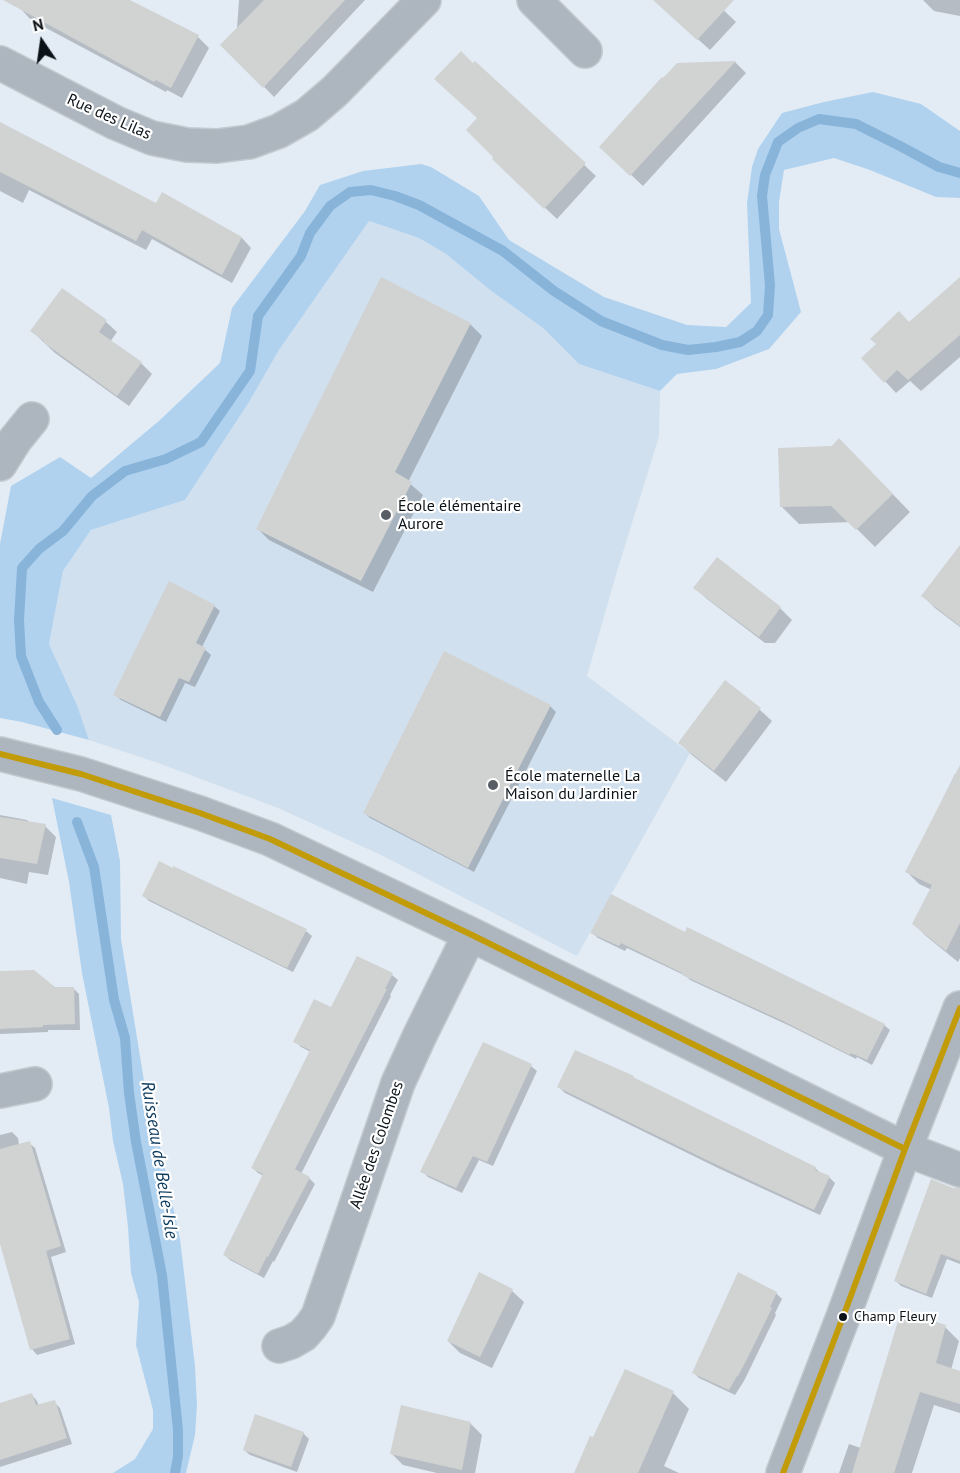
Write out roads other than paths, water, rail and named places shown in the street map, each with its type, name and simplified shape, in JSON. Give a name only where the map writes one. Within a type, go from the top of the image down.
[{"type":"street","name":"Rue des Lilas","points":[[0,63],[116,123],[152,138],[187,145],[217,147],[249,142],[279,131],[307,115],[335,91],[424,0]]},
{"type":"street","points":[[534,0],[585,51]]},
{"type":"street","points":[[0,464],[32,419]]},
{"type":"street","points":[[0,754],[81,774],[200,813],[270,839],[470,934],[905,1149],[960,1170]]},
{"type":"street","name":"Allée des Colombes","points":[[279,1346],[303,1335],[318,1316],[398,1083],[470,934]]},
{"type":"street","points":[[783,1473],[960,1008]]},
{"type":"street","points":[[0,1091],[35,1084]]},
{"type":"waterway","points":[[57,730],[39,702],[21,656],[19,620],[22,568],[39,549],[63,531],[92,496],[125,471],[166,459],[201,442],[250,371],[258,316],[301,256],[310,233],[330,206],[350,192],[371,190],[419,205],[503,251],[554,291],[601,321],[662,345],[688,350],[740,342],[757,331],[768,315],[770,285],[762,196],[765,175],[778,142],[798,128],[819,119],[856,124],[939,167],[960,173]]},
{"type":"waterway","name":"Ruisseau de Belle-Isle","points":[[77,822],[94,867],[114,1000],[125,1038],[129,1093],[136,1142],[162,1275],[178,1430],[178,1456],[175,1473]]},
{"type":"place","name":"École élémentaire Aurore","points":[[386,515]]},
{"type":"place","name":"École maternelle La Maison du Jardinier","points":[[493,785]]},
{"type":"place","name":"Champ Fleury","points":[[843,1317]]}]
